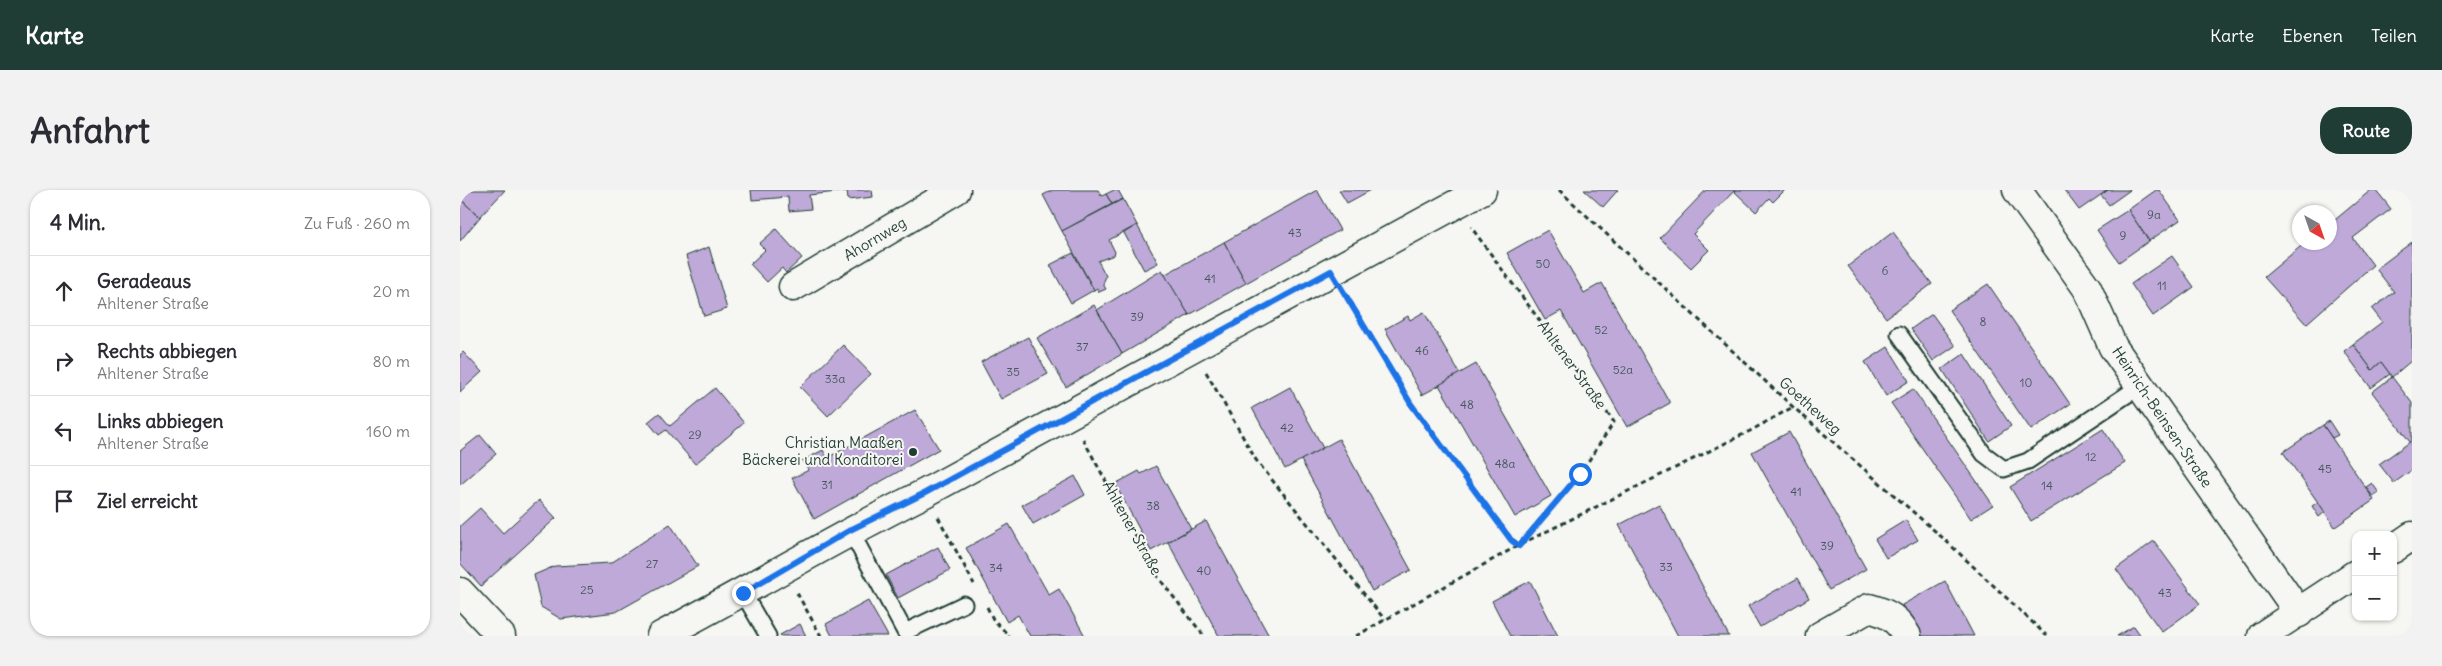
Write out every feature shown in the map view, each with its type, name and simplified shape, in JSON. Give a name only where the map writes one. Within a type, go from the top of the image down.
[{"type":"street","name":"Ahornweg","points":[[794,288],[956,190]]},
{"type":"street","name":"Heinrich-Beinsen-Straße","points":[[2018,190],[2087,288],[2113,347],[2299,613]]},
{"type":"street","points":[[661,636],[743,593],[850,530],[925,493],[1480,191]]},
{"type":"street","points":[[2397,546],[2412,536]]},
{"type":"street","points":[[2262,636],[2353,576]]},
{"type":"street","points":[[460,592],[501,636]]},
{"type":"street","points":[[1820,636],[1870,608],[1888,613],[1901,624],[1907,636]]},
{"type":"lane","points":[[1899,334],[1984,454],[2004,469],[2028,461],[2140,386]]},
{"type":"lane","points":[[850,530],[904,632],[964,604]]},
{"type":"lane","points":[[743,593],[768,636]]},
{"type":"path","name":"Goetheweg","points":[[1559,190],[1793,407],[1943,538],[2048,636]]},
{"type":"path","name":"Ahltener Straße","points":[[1454,204],[1614,422],[1580,474],[1519,546]]},
{"type":"path","points":[[1331,271],[1411,404],[1511,540],[1519,546]]},
{"type":"path","points":[[1192,347],[1256,460],[1385,620]]},
{"type":"path","points":[[1356,636],[1519,546],[1793,407]]},
{"type":"path","name":"Ahltener Straße","points":[[1069,414],[1158,576],[1204,636]]},
{"type":"path","points":[[925,493],[975,586]]},
{"type":"path","points":[[784,570],[821,636]]},
{"type":"path","points":[[984,602],[993,619],[1009,636]]},
{"type":"building","points":[[460,190],[505,190],[480,217],[460,199]]},
{"type":"building","points":[[751,190],[847,191],[809,195],[811,209],[789,211],[788,197],[752,200]]},
{"type":"building","points":[[847,190],[872,190],[873,197],[848,200]]},
{"type":"building","points":[[1053,190],[1098,190],[1102,196],[1106,194],[1112,204],[1062,231],[1043,195]]},
{"type":"building","points":[[1118,190],[1123,199],[1112,204],[1106,194]]},
{"type":"building","points":[[1317,190],[1340,230],[1246,283],[1224,242]]},
{"type":"building","points":[[1339,190],[1371,190],[1347,203]]},
{"type":"building","points":[[1584,190],[1618,190],[1603,207]]},
{"type":"building","points":[[1706,190],[1785,190],[1773,202],[1769,198],[1756,212],[1734,191],[1693,234],[1709,250],[1691,268],[1660,238]]},
{"type":"building","points":[[2064,190],[2108,190],[2079,210]]},
{"type":"building","points":[[2108,190],[2130,190],[2109,205],[2101,195]]},
{"type":"building","points":[[2156,190],[2159,190],[2180,220],[2149,241],[2128,210]]},
{"type":"building","points":[[2371,190],[2376,190],[2391,209],[2353,238],[2373,265],[2306,324],[2264,277],[2296,250],[2337,250],[2337,218]]},
{"type":"building","points":[[460,199],[480,217],[460,241]]},
{"type":"building","points":[[1123,199],[1137,225],[1109,240],[1115,252],[1114,255],[1098,261],[1106,276],[1103,284],[1106,289],[1099,292],[1097,288],[1094,290],[1062,231]]},
{"type":"building","points":[[2128,210],[2149,241],[2119,262],[2097,230]]},
{"type":"building","points":[[1137,225],[1158,263],[1144,270],[1124,233]]},
{"type":"building","points":[[776,229],[802,258],[786,273],[782,268],[767,282],[750,264],[765,250],[759,244]]},
{"type":"building","points":[[1548,230],[1584,293],[1602,283],[1670,403],[1627,427],[1561,311],[1545,320],[1507,253]]},
{"type":"building","points":[[1893,232],[1932,284],[1886,318],[1848,266]]},
{"type":"building","points":[[1224,242],[1246,283],[1189,315],[1164,275]]},
{"type":"building","points":[[2412,242],[2412,360],[2392,377],[2381,362],[2372,370],[2353,344],[2382,322],[2372,309],[2394,292],[2376,269]]},
{"type":"building","points":[[709,247],[727,309],[704,316],[686,256]]},
{"type":"building","points":[[1073,253],[1094,290],[1071,303],[1050,265]]},
{"type":"building","points":[[2172,256],[2194,287],[2153,316],[2131,284]]},
{"type":"building","points":[[1162,270],[1189,315],[1122,354],[1097,310]]},
{"type":"building","points":[[1988,284],[2070,404],[2031,430],[1949,310]]},
{"type":"building","points":[[1094,305],[1122,354],[1066,387],[1037,338]]},
{"type":"building","points":[[1424,312],[1460,374],[1422,395],[1385,329],[1408,316],[1410,320]]},
{"type":"building","points":[[1932,314],[1955,346],[1933,361],[1911,329]]},
{"type":"building","points":[[1028,337],[1048,374],[1001,399],[981,362]]},
{"type":"building","points":[[2353,344],[2372,370],[2381,362],[2390,374],[2371,388],[2344,351]]},
{"type":"building","points":[[843,345],[871,374],[828,416],[800,387]]},
{"type":"building","points":[[1888,347],[1909,381],[1886,396],[1865,362]]},
{"type":"building","points":[[463,352],[482,372],[460,392],[460,355]]},
{"type":"building","points":[[1964,354],[2011,426],[1989,441],[1942,369]]},
{"type":"building","points":[[1476,364],[1551,496],[1515,517],[1439,385]]},
{"type":"building","points":[[2392,377],[2412,403],[2412,470],[2394,483],[2379,464],[2410,442],[2372,392]]},
{"type":"building","points":[[1290,387],[1323,448],[1285,469],[1252,408]]},
{"type":"building","points":[[715,388],[744,423],[695,464],[666,430],[659,435],[648,422],[659,413],[670,426]]},
{"type":"building","points":[[1913,389],[1993,505],[1971,519],[1891,403]]},
{"type":"building","points":[[915,410],[939,449],[814,519],[792,478],[809,470],[802,461],[823,450],[827,458]]},
{"type":"building","points":[[2329,421],[2338,435],[2332,438],[2323,425]]},
{"type":"building","points":[[2323,425],[2374,500],[2335,527],[2283,452]]},
{"type":"building","points":[[2103,429],[2125,463],[2031,521],[2010,487]]},
{"type":"building","points":[[1789,432],[1866,569],[1829,590],[1752,452]]},
{"type":"building","points":[[480,435],[496,454],[460,485],[460,451]]},
{"type":"building","points":[[1339,439],[1411,570],[1372,591],[1301,460]]},
{"type":"building","points":[[1156,466],[1191,529],[1151,551],[1115,484],[1139,471],[1141,474]]},
{"type":"building","points":[[1075,476],[1085,495],[1033,524],[1022,505]]},
{"type":"building","points":[[2372,483],[2379,493],[2373,497],[2366,487]]},
{"type":"building","points":[[539,500],[556,518],[481,586],[460,563],[460,526],[480,508],[503,533]]},
{"type":"building","points":[[2318,502],[2325,512],[2319,517],[2312,506]]},
{"type":"building","points":[[1659,504],[1729,636],[1678,636],[1619,525]]},
{"type":"building","points":[[1906,520],[1918,540],[1886,558],[1875,539]]},
{"type":"building","points":[[1206,521],[1269,636],[1219,636],[1168,542]]},
{"type":"building","points":[[670,524],[698,566],[616,612],[561,619],[541,607],[534,575],[555,566],[611,563]]},
{"type":"building","points":[[1009,524],[1049,595],[1059,589],[1085,636],[1030,636],[1018,615],[1007,622],[966,548]]},
{"type":"building","points":[[2154,541],[2200,604],[2162,632],[2116,569]]},
{"type":"building","points":[[938,547],[950,570],[898,598],[886,575]]},
{"type":"building","points":[[1798,578],[1809,598],[1760,627],[1748,606]]},
{"type":"building","points":[[1530,581],[1558,636],[1510,636],[1492,601]]},
{"type":"building","points":[[1945,581],[1974,636],[1919,636],[1902,605]]},
{"type":"building","points":[[868,601],[888,636],[832,636],[826,624]]},
{"type":"building","points":[[800,624],[806,636],[780,635]]},
{"type":"building","points":[[2134,626],[2141,636],[2117,636]]},
{"type":"place","name":"Christian Maaßen Bäckerei und Konditorei","points":[[913,452]]},
{"type":"route","points":[[743,593],[850,530],[925,493],[1331,271],[1411,404],[1511,540],[1519,546],[1580,474]]}]
